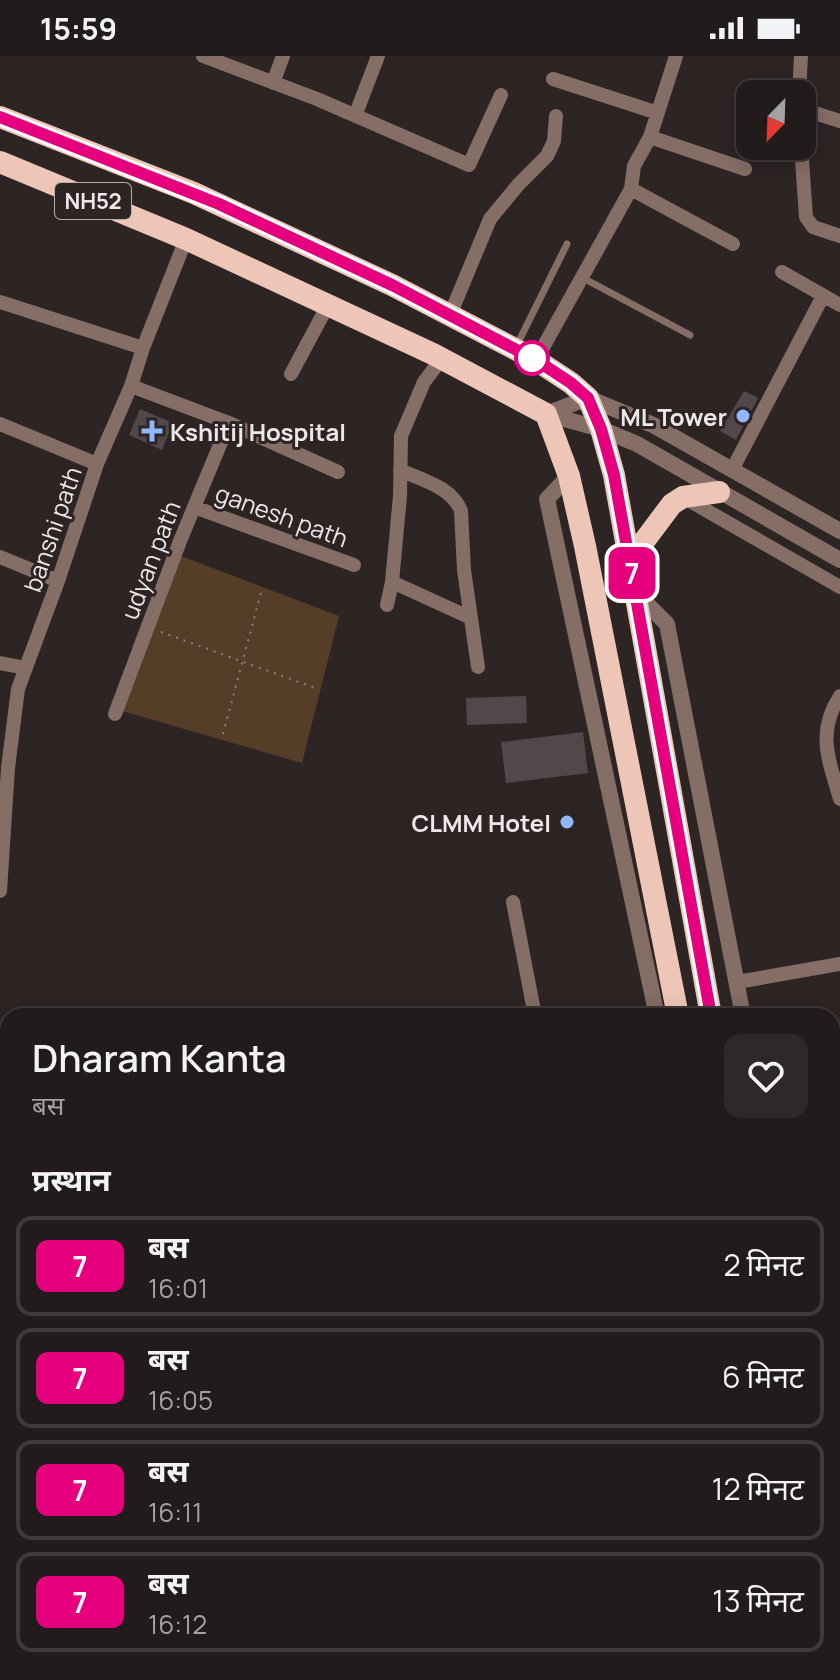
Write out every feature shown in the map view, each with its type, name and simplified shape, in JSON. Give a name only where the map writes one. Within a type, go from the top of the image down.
[{"type":"highway","name":"NH52","points":[[0,117],[194,193],[321,251],[536,360],[588,398],[614,475],[710,1008]]},
{"type":"highway","name":"NH52","points":[[0,162],[186,239],[442,358],[546,414]]},
{"type":"highway","points":[[546,414],[569,476],[634,780],[677,1008]]},
{"type":"highway","points":[[630,560],[672,504],[683,497],[719,492]]},
{"type":"street","points":[[203,56],[469,165],[501,95]]},
{"type":"street","points":[[273,83],[283,56]]},
{"type":"street","points":[[355,116],[378,56]]},
{"type":"street","points":[[536,360],[631,189],[634,166],[650,137],[676,56]]},
{"type":"street","points":[[800,80],[801,56]]},
{"type":"street","points":[[553,79],[658,113]]},
{"type":"street","points":[[816,113],[840,121]]},
{"type":"street","points":[[450,315],[490,219],[547,156],[554,141],[556,116]]},
{"type":"street","points":[[650,137],[745,169]]},
{"type":"street","points":[[802,160],[806,217],[813,227],[840,236]]},
{"type":"street","points":[[631,189],[733,244]]},
{"type":"street","name":"banshi path","points":[[0,891],[8,768],[18,689],[97,464],[131,386],[186,239]]},
{"type":"street","points":[[782,272],[840,305]]},
{"type":"street","points":[[732,470],[823,296]]},
{"type":"street","points":[[0,302],[143,348]]},
{"type":"street","points":[[291,374],[328,305]]},
{"type":"street","points":[[387,605],[392,582],[401,436],[424,382],[442,358]]},
{"type":"street","points":[[131,386],[229,423],[338,472]]},
{"type":"street","points":[[546,414],[588,398],[653,425],[838,526]]},
{"type":"street","points":[[546,414],[601,429],[637,444],[840,560]]},
{"type":"street","name":"udyan path","points":[[115,714],[229,423]]},
{"type":"street","points":[[0,424],[97,464]]},
{"type":"street","points":[[400,470],[448,492],[458,503],[478,667]]},
{"type":"street","points":[[569,476],[547,499],[655,1008]]},
{"type":"street","points":[[683,497],[840,587]]},
{"type":"street","name":"ganesh path","points":[[194,507],[354,565]]},
{"type":"street","points":[[0,557],[58,581]]},
{"type":"street","points":[[392,582],[471,618]]},
{"type":"street","points":[[636,593],[667,624],[742,1008]]},
{"type":"street","points":[[0,663],[26,668]]},
{"type":"street","points":[[840,696],[828,715],[840,799]]},
{"type":"street","points":[[513,902],[533,1008]]},
{"type":"street","points":[[737,982],[840,964]]},
{"type":"lane","points":[[515,349],[567,244]]},
{"type":"lane","points":[[582,277],[690,335]]},
{"type":"path","points":[[223,734],[262,589]]},
{"type":"path","points":[[148,627],[318,689]]},
{"type":"shaded area","points":[[181,556],[339,616],[302,763],[122,711]]},
{"type":"building","name":"ML Tower","points":[[744,391],[758,398],[736,440],[720,431]]},
{"type":"building","points":[[140,409],[173,423],[162,450],[129,435]]},
{"type":"building","points":[[526,696],[527,723],[467,725],[466,698]]},
{"type":"building","points":[[583,732],[588,773],[506,783],[501,742]]},
{"type":"railway","points":[[0,121],[236,213],[396,295]]},
{"type":"bus line","name":"7","points":[[0,117],[194,193],[321,251],[536,360],[588,398],[614,475],[710,1008]]},
{"type":"place","name":"ML Tower","points":[[743,416]]},
{"type":"place","name":"Kshitij Hospital","points":[[152,431]]},
{"type":"place","name":"CLMM Hotel","points":[[567,822]]}]
